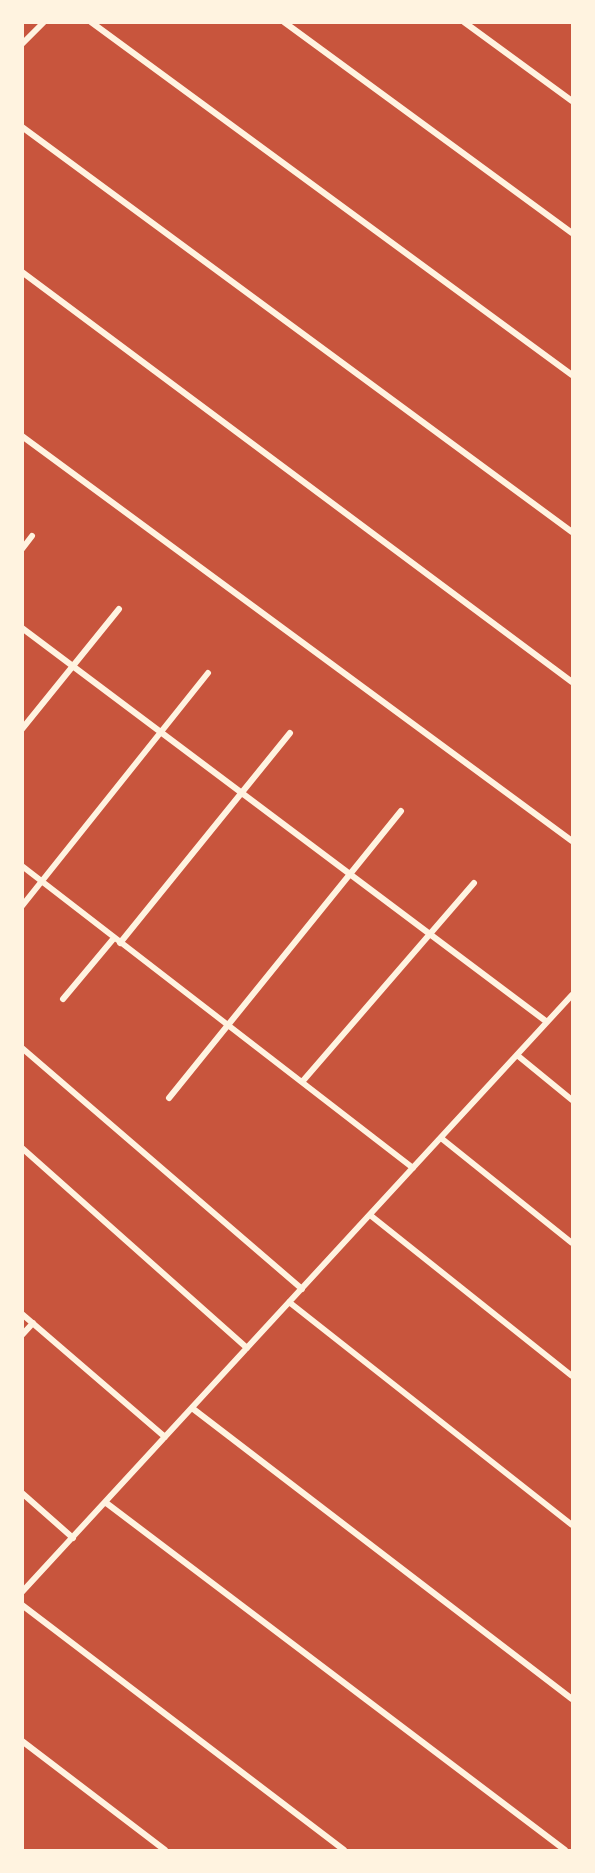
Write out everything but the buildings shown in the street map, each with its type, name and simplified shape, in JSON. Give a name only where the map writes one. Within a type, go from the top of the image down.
[{"type":"street","points":[[22,44],[44,22]]},
{"type":"street","points":[[91,22],[573,375]]},
{"type":"street","points":[[284,22],[573,233]]},
{"type":"street","points":[[464,22],[573,101]]},
{"type":"street","points":[[22,127],[573,532]]},
{"type":"street","points":[[22,272],[573,682]]},
{"type":"street","points":[[22,436],[573,841]]},
{"type":"street","points":[[22,549],[32,536]]},
{"type":"street","points":[[22,729],[119,609]]},
{"type":"street","points":[[22,628],[548,1022]]},
{"type":"street","points":[[22,906],[208,674]]},
{"type":"street","points":[[120,943],[290,734]]},
{"type":"street","points":[[169,1098],[401,811]]},
{"type":"street","points":[[22,866],[413,1168]]},
{"type":"street","points":[[302,1082],[474,883]]},
{"type":"street","points":[[63,999],[114,938]]},
{"type":"street","points":[[23,1590],[573,995]]},
{"type":"street","points":[[22,1048],[302,1289]]},
{"type":"street","points":[[517,1055],[573,1100]]},
{"type":"street","points":[[441,1138],[573,1242]]},
{"type":"street","points":[[22,1148],[247,1348]]},
{"type":"street","points":[[370,1215],[573,1376]]},
{"type":"street","points":[[289,1302],[573,1525]]},
{"type":"street","points":[[22,1314],[165,1437]]},
{"type":"street","points":[[22,1335],[33,1323]]},
{"type":"street","points":[[192,1408],[573,1699]]},
{"type":"street","points":[[22,1494],[73,1538]]},
{"type":"street","points":[[105,1502],[565,1851]]},
{"type":"street","points":[[22,1605],[344,1851]]},
{"type":"street","points":[[22,1741],[165,1851]]}]
